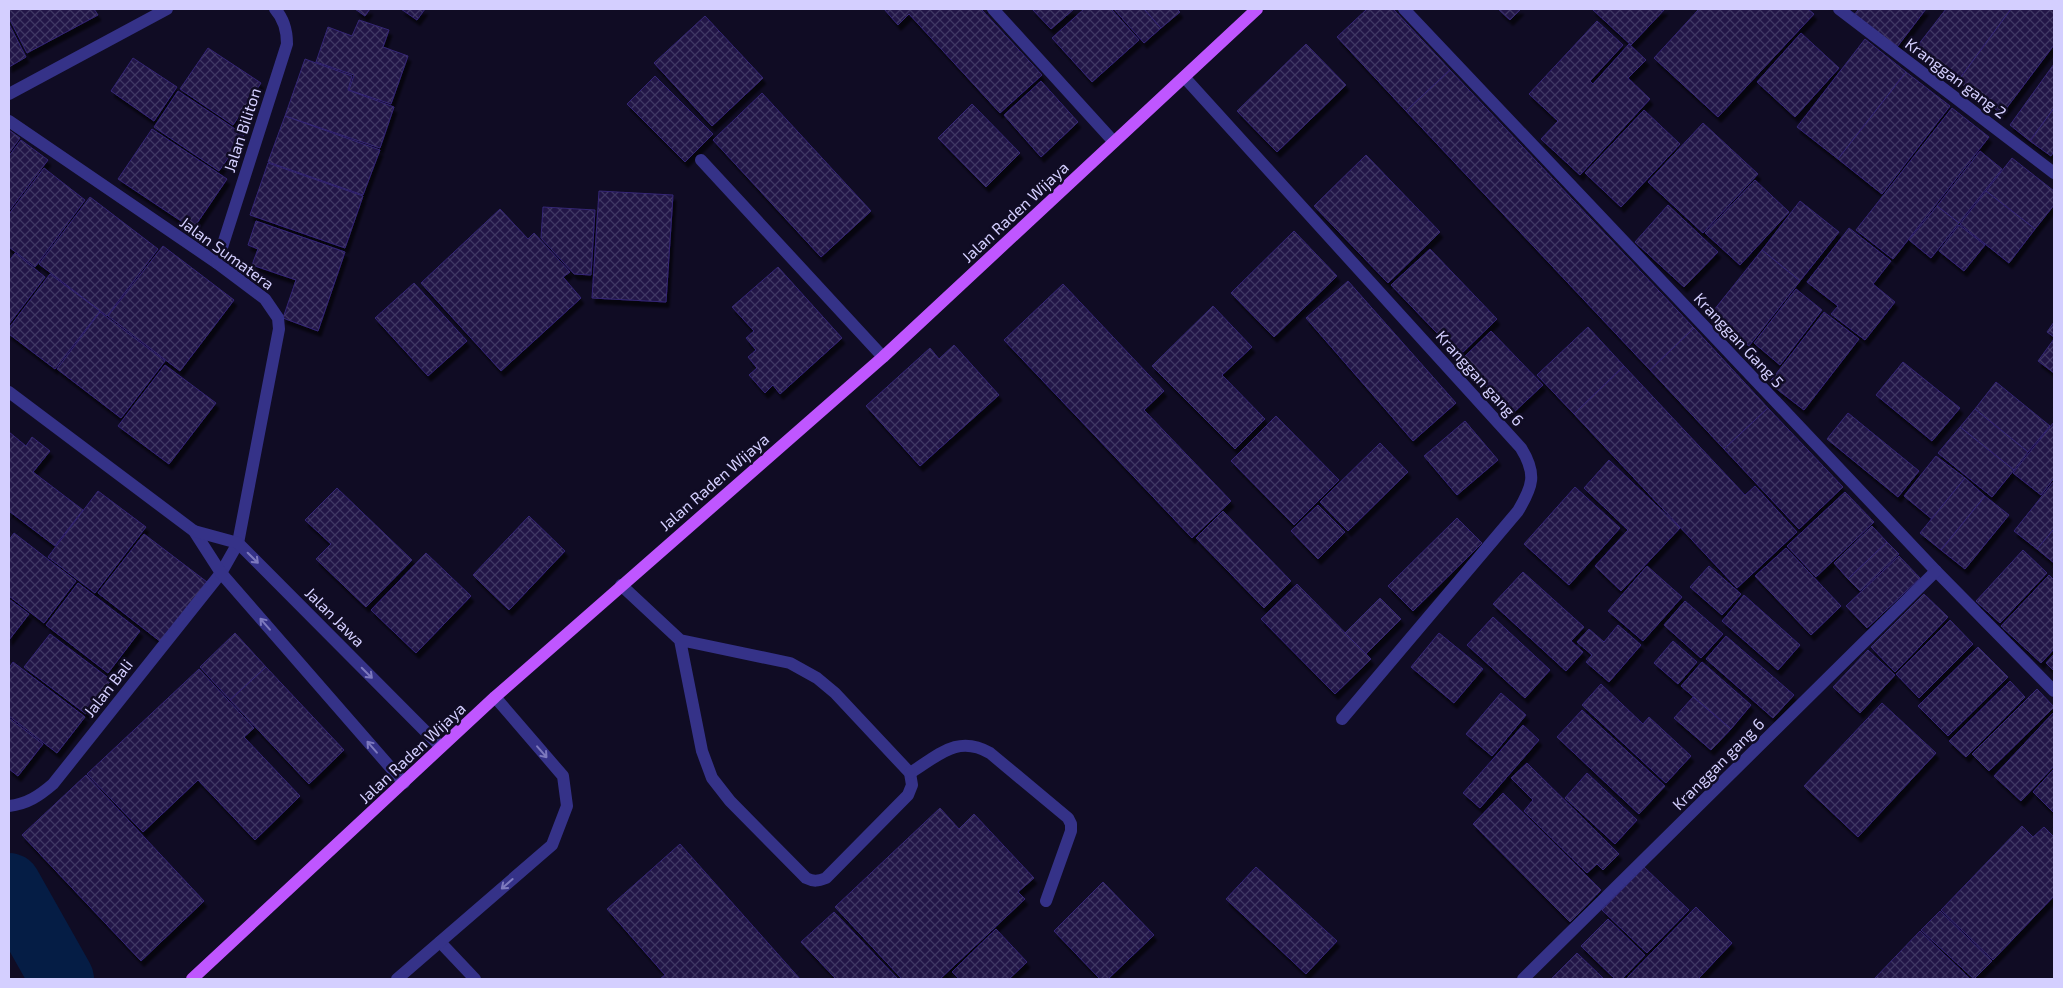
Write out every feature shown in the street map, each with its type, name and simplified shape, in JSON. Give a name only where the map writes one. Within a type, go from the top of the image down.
[{"type":"main road","name":"Jalan Raden Wijaya","points":[[192,979],[404,784],[440,747],[495,697],[883,357],[1257,9]]},
{"type":"street","points":[[9,94],[167,9]]},
{"type":"street","name":"Jalan Biliton","points":[[217,263],[287,44],[287,32],[284,22],[275,9]]},
{"type":"street","points":[[994,9],[1114,142]]},
{"type":"street","name":"Kranggan Gang 5","points":[[1404,9],[1936,571],[2054,691]]},
{"type":"street","name":"Kranggan gang 2","points":[[1839,9],[2054,173]]},
{"type":"street","name":"Kranggan gang 6","points":[[1185,78],[1521,448],[1530,462],[1532,480],[1526,497],[1518,511],[1342,719]]},
{"type":"street","name":"Jalan Sumatera","points":[[9,121],[217,263],[265,299],[278,318],[279,329],[238,543],[221,573]]},
{"type":"street","points":[[701,160],[883,357]]},
{"type":"street","points":[[9,392],[194,531],[221,573],[404,784]]},
{"type":"street","points":[[194,531],[238,543]]},
{"type":"street","name":"Jalan Jawa","points":[[238,543],[440,747]]},
{"type":"street","name":"Kranggan gang 6","points":[[1523,979],[1936,571]]},
{"type":"street","name":"Jalan Bali","points":[[9,806],[24,804],[40,796],[53,784],[221,573]]},
{"type":"street","points":[[621,585],[680,640],[790,662],[817,678],[835,693],[910,773],[912,785],[908,795],[826,878],[819,881],[812,881],[806,878],[730,801],[712,778],[702,751],[680,640]]},
{"type":"street","points":[[397,979],[552,844],[567,806],[563,776],[495,697]]},
{"type":"street","points":[[910,773],[957,745],[979,747],[990,753],[1068,818],[1071,824],[1071,831],[1046,901]]},
{"type":"street","points":[[440,942],[474,979]]},
{"type":"building","points":[[9,9],[94,9],[98,15],[27,53],[9,18]]},
{"type":"building","points":[[355,9],[370,9],[365,16]]},
{"type":"building","points":[[401,9],[425,9],[417,20]]},
{"type":"building","points":[[884,9],[981,9],[1042,75],[1000,113],[909,14],[898,25]]},
{"type":"building","points":[[1032,9],[1074,9],[1051,29]]},
{"type":"building","points":[[1084,9],[1111,9],[1139,40],[1092,82],[1052,38]]},
{"type":"building","points":[[1114,9],[1144,9],[1161,28],[1144,43]]},
{"type":"building","points":[[1144,9],[1177,9],[1180,12],[1161,28]]},
{"type":"building","points":[[1367,9],[1393,9],[1450,70],[1406,111],[1337,37]]},
{"type":"building","points":[[1498,9],[1521,9],[1510,20]]},
{"type":"building","points":[[1592,9],[1665,9],[1631,45]]},
{"type":"building","points":[[1699,9],[1808,9],[1814,14],[1718,117],[1654,58]]},
{"type":"building","points":[[1859,9],[1926,9],[1897,47],[1854,15]]},
{"type":"building","points":[[1946,9],[2011,9],[1958,81],[1915,49]]},
{"type":"building","points":[[2011,9],[2054,9],[2054,45],[2002,114],[1958,81]]},
{"type":"building","points":[[705,16],[763,78],[712,126],[654,63]]},
{"type":"building","points":[[359,20],[389,30],[383,47],[408,56],[391,104],[349,90],[354,75],[316,62],[328,27],[352,36]]},
{"type":"building","points":[[1597,21],[1623,45],[1590,81],[1593,84],[1629,44],[1646,60],[1628,78],[1650,99],[1580,175],[1541,139],[1558,121],[1529,94]]},
{"type":"building","points":[[9,24],[26,57],[9,67]]},
{"type":"building","points":[[1801,33],[1839,68],[1795,117],[1757,82]]},
{"type":"building","points":[[1865,39],[1906,72],[1838,159],[1797,127]]},
{"type":"building","points":[[1306,44],[1346,85],[1277,152],[1237,111]]},
{"type":"building","points":[[208,48],[261,83],[233,125],[180,89]]},
{"type":"building","points":[[133,58],[177,87],[154,121],[111,91]]},
{"type":"building","points":[[305,59],[352,76],[348,90],[394,107],[380,148],[285,116]]},
{"type":"building","points":[[2054,64],[2054,108],[2030,141],[2010,125]]},
{"type":"building","points":[[1450,70],[1694,328],[1650,370],[1406,111]]},
{"type":"building","points":[[1906,72],[1950,106],[1882,194],[1838,159]]},
{"type":"building","points":[[655,76],[713,134],[685,162],[627,104]]},
{"type":"building","points":[[1041,81],[1078,122],[1041,157],[1004,115]]},
{"type":"building","points":[[178,91],[244,135],[219,171],[154,127]]},
{"type":"building","points":[[762,93],[871,211],[821,257],[713,140]]},
{"type":"building","points":[[972,104],[1020,153],[986,187],[938,138]]},
{"type":"building","points":[[1952,108],[1989,137],[1893,259],[1856,230]]},
{"type":"building","points":[[2054,108],[2054,151],[2051,156],[2030,141]]},
{"type":"building","points":[[1644,110],[1680,144],[1621,207],[1585,173]]},
{"type":"building","points":[[285,116],[380,150],[363,195],[268,162]]},
{"type":"building","points":[[1703,123],[1758,174],[1703,233],[1648,182]]},
{"type":"building","points":[[152,129],[227,179],[193,229],[118,179]]},
{"type":"building","points":[[9,130],[20,138],[9,153]]},
{"type":"building","points":[[21,140],[48,160],[9,211],[9,156]]},
{"type":"building","points":[[1980,151],[2002,169],[1959,223],[1937,206]]},
{"type":"building","points":[[1366,155],[1440,232],[1388,283],[1314,206]]},
{"type":"building","points":[[2012,158],[2054,191],[2054,205],[2035,229],[1986,191]]},
{"type":"building","points":[[268,163],[363,196],[345,248],[250,215]]},
{"type":"building","points":[[44,168],[85,200],[35,267],[9,247],[9,214]]},
{"type":"building","points":[[1755,180],[1789,212],[1740,265],[1705,233]]},
{"type":"building","points":[[599,191],[673,195],[666,302],[592,298]]},
{"type":"building","points":[[1986,191],[2035,229],[2009,263],[1960,224]]},
{"type":"building","points":[[90,197],[158,249],[107,316],[39,264]]},
{"type":"building","points":[[1800,201],[1839,232],[1800,281],[1762,250]]},
{"type":"building","points":[[1668,205],[1718,252],[1684,287],[1635,242]]},
{"type":"building","points":[[1937,206],[1959,223],[1931,258],[1909,240]]},
{"type":"building","points":[[543,207],[595,210],[591,275],[574,274],[541,238]]},
{"type":"building","points":[[500,209],[528,239],[534,233],[570,272],[563,277],[581,298],[501,371],[421,283]]},
{"type":"building","points":[[256,221],[345,252],[318,331],[283,318],[296,280],[252,265],[258,249],[248,245]]},
{"type":"building","points":[[1959,225],[1985,245],[1964,271],[1939,251]]},
{"type":"building","points":[[1849,228],[1891,261],[1873,284],[1895,302],[1865,340],[1831,314],[1838,306],[1807,282]]},
{"type":"building","points":[[1294,231],[1337,276],[1274,337],[1231,293]]},
{"type":"building","points":[[163,246],[234,300],[180,371],[108,316]]},
{"type":"building","points":[[1430,249],[1497,319],[1459,356],[1391,285]]},
{"type":"building","points":[[1762,250],[1800,281],[1749,346],[1710,315]]},
{"type":"building","points":[[15,253],[45,277],[9,324],[9,261]]},
{"type":"building","points":[[778,267],[842,338],[780,394],[773,385],[765,393],[749,375],[757,368],[748,357],[756,350],[746,338],[754,331],[732,307]]},
{"type":"building","points":[[50,274],[100,311],[55,369],[9,334],[9,328]]},
{"type":"building","points":[[1348,281],[1456,403],[1413,441],[1306,318]]},
{"type":"building","points":[[414,283],[467,341],[428,376],[375,318]]},
{"type":"building","points":[[1063,284],[1164,391],[1144,410],[1231,501],[1192,538],[1004,340]]},
{"type":"building","points":[[1796,289],[1822,310],[1780,365],[1754,343]]},
{"type":"building","points":[[1213,306],[1252,347],[1222,375],[1265,419],[1235,449],[1152,366]]},
{"type":"building","points":[[100,312],[165,361],[121,418],[57,369]]},
{"type":"building","points":[[1824,312],[1859,339],[1804,410],[1769,383]]},
{"type":"building","points":[[2054,322],[2054,337],[2047,332]]},
{"type":"building","points":[[1588,327],[1624,366],[1574,414],[1537,375]]},
{"type":"building","points":[[1694,328],[1768,408],[1724,449],[1650,370]]},
{"type":"building","points":[[1491,331],[1543,385],[1512,414],[1461,360]]},
{"type":"building","points":[[2054,339],[2054,373],[2038,361]]},
{"type":"building","points":[[954,345],[999,395],[920,466],[866,406],[930,348],[939,359]]},
{"type":"building","points":[[1903,362],[1960,408],[1932,441],[1876,395]]},
{"type":"building","points":[[165,365],[216,403],[169,464],[118,426]]},
{"type":"building","points":[[1624,366],[1745,495],[1755,486],[1797,532],[1737,588],[1574,414]]},
{"type":"building","points":[[1996,382],[2050,426],[2028,452],[1975,409]]},
{"type":"building","points":[[1768,408],[1843,487],[1799,529],[1724,449]]},
{"type":"building","points":[[1975,409],[2028,452],[2014,470],[1960,427]]},
{"type":"building","points":[[1848,413],[1919,471],[1898,497],[1827,439]]},
{"type":"building","points":[[1276,416],[1339,480],[1294,525],[1231,461]]},
{"type":"building","points":[[1465,421],[1498,460],[1457,495],[1424,456]]},
{"type":"building","points":[[2054,422],[2054,478],[2041,495],[2013,473]]},
{"type":"building","points":[[1960,427],[2014,470],[1992,497],[1938,453]]},
{"type":"building","points":[[9,432],[26,446],[32,437],[50,451],[33,472],[83,510],[55,546],[9,511]]},
{"type":"building","points":[[1380,443],[1408,472],[1348,531],[1320,502]]},
{"type":"building","points":[[1936,456],[1965,478],[1932,519],[1904,496]]},
{"type":"building","points":[[1609,460],[1680,528],[1621,591],[1595,566],[1628,530],[1584,488]]},
{"type":"building","points":[[1965,478],[1985,496],[1941,550],[1920,533]]},
{"type":"building","points":[[2054,481],[2054,529],[2037,549],[2014,531]]},
{"type":"building","points":[[1575,487],[1620,528],[1569,585],[1524,544]]},
{"type":"building","points":[[337,488],[412,560],[366,607],[316,559],[331,544],[305,520]]},
{"type":"building","points":[[98,491],[146,527],[95,593],[48,557]]},
{"type":"building","points":[[1845,492],[1874,522],[1816,577],[1787,546]]},
{"type":"building","points":[[1985,496],[2009,515],[1965,569],[1941,550]]},
{"type":"building","points":[[1318,505],[1345,532],[1318,559],[1291,531]]},
{"type":"building","points":[[1223,511],[1291,581],[1264,608],[1196,538]]},
{"type":"building","points":[[529,516],[565,551],[509,610],[473,575]]},
{"type":"building","points":[[1457,518],[1482,543],[1413,611],[1388,586]]},
{"type":"building","points":[[1872,526],[1887,542],[1848,579],[1834,563]]},
{"type":"building","points":[[2054,529],[2054,563],[2037,549]]},
{"type":"building","points":[[14,533],[76,581],[44,623],[9,596],[9,540]]},
{"type":"building","points":[[144,534],[207,582],[161,642],[98,593]]},
{"type":"building","points":[[1887,542],[1899,554],[1860,591],[1848,579]]},
{"type":"building","points":[[1786,548],[1841,606],[1811,635],[1755,576]]},
{"type":"building","points":[[2023,550],[2047,573],[2000,623],[1976,601]]},
{"type":"building","points":[[426,553],[471,596],[416,653],[371,610]]},
{"type":"building","points":[[1899,556],[1920,578],[1867,628],[1846,606]]},
{"type":"building","points":[[1647,566],[1682,597],[1643,641],[1608,611]]},
{"type":"building","points":[[1709,566],[1741,594],[1722,615],[1690,587]]},
{"type":"building","points":[[1523,572],[1584,627],[1571,641],[1583,652],[1566,671],[1493,604]]},
{"type":"building","points":[[2049,575],[2054,580],[2054,649],[2041,663],[2001,626]]},
{"type":"building","points":[[78,583],[140,631],[108,673],[46,625]]},
{"type":"building","points":[[1297,584],[1371,659],[1335,694],[1261,619]]},
{"type":"building","points":[[1924,594],[1948,617],[1895,672],[1871,647]]},
{"type":"building","points":[[1744,595],[1800,645],[1778,670],[1722,621]]},
{"type":"building","points":[[1380,598],[1401,619],[1366,654],[1345,633]]},
{"type":"building","points":[[9,599],[29,614],[9,640]]},
{"type":"building","points":[[1685,601],[1723,634],[1701,658],[1664,625]]},
{"type":"building","points":[[1493,617],[1550,670],[1525,698],[1467,645]]},
{"type":"building","points":[[1950,620],[1973,644],[1919,698],[1896,674]]},
{"type":"building","points":[[1618,625],[1641,645],[1609,682],[1586,662],[1592,655],[1577,642],[1589,629],[1604,642]]},
{"type":"building","points":[[235,633],[266,667],[230,700],[200,667]]},
{"type":"building","points":[[1439,633],[1483,669],[1454,703],[1411,667]]},
{"type":"building","points":[[50,634],[111,680],[86,714],[24,667]]},
{"type":"building","points":[[1726,636],[1794,695],[1773,718],[1706,659]]},
{"type":"building","points":[[1673,641],[1697,662],[1678,684],[1654,663]]},
{"type":"building","points":[[1978,647],[2008,677],[1948,736],[1918,706]]},
{"type":"building","points":[[1868,650],[1895,675],[1860,713],[1833,687]]},
{"type":"building","points":[[2054,654],[2054,671],[2046,663]]},
{"type":"building","points":[[13,662],[85,717],[57,753],[9,716],[9,668]]},
{"type":"building","points":[[1702,662],[1751,705],[1731,729],[1681,686]]},
{"type":"building","points":[[266,667],[344,750],[309,784],[230,700]]},
{"type":"building","points":[[199,669],[254,728],[244,737],[300,796],[255,840],[198,780],[143,832],[87,774]]},
{"type":"building","points":[[2010,681],[2025,697],[1966,757],[1949,741]]},
{"type":"building","points":[[1601,684],[1643,724],[1649,717],[1691,756],[1666,783],[1582,705]]},
{"type":"building","points":[[2037,689],[2054,707],[1989,771],[1972,754]]},
{"type":"building","points":[[1501,693],[1526,715],[1492,756],[1466,734]]},
{"type":"building","points":[[1693,697],[1731,729],[1711,750],[1674,718]]},
{"type":"building","points":[[1882,703],[1936,753],[1858,837],[1804,786]]},
{"type":"building","points":[[1582,710],[1665,786],[1639,814],[1557,737]]},
{"type":"building","points":[[2054,712],[2054,766],[2021,801],[1994,776]]},
{"type":"building","points":[[9,718],[43,744],[18,776],[9,769]]},
{"type":"building","points":[[1523,725],[1539,740],[1480,808],[1463,793]]},
{"type":"building","points":[[1527,763],[1619,854],[1603,870],[1597,864],[1587,873],[1524,811],[1533,800],[1511,778]]},
{"type":"building","points":[[2054,769],[2054,813],[2033,792]]},
{"type":"building","points":[[1587,773],[1637,820],[1615,844],[1565,798]]},
{"type":"building","points":[[86,775],[204,901],[141,961],[22,835]]},
{"type":"building","points":[[1503,793],[1601,890],[1570,922],[1473,824]]},
{"type":"building","points":[[940,808],[959,829],[974,814],[1034,878],[1018,892],[1025,899],[940,979],[902,979],[835,907]]},
{"type":"building","points":[[2022,826],[2033,837],[2044,827],[2054,837],[2054,896],[1993,960],[1941,910]]},
{"type":"building","points":[[680,844],[800,979],[660,979],[665,975],[607,909]]},
{"type":"building","points":[[1256,867],[1337,941],[1306,974],[1226,899]]},
{"type":"building","points":[[1644,867],[1689,910],[1647,953],[1602,910]]},
{"type":"building","points":[[1103,882],[1154,935],[1108,979],[1100,979],[1054,931]]},
{"type":"building","points":[[1696,907],[1732,943],[1698,979],[1626,979]]},
{"type":"building","points":[[1940,911],[1992,961],[1974,979],[1921,930]]},
{"type":"building","points":[[834,912],[898,979],[836,979],[801,942]]},
{"type":"building","points":[[1608,919],[1645,955],[1622,979],[1615,979],[1581,946]]},
{"type":"building","points":[[996,929],[1027,962],[1009,979],[959,979],[952,972]]},
{"type":"building","points":[[1920,931],[1970,979],[1874,979]]},
{"type":"building","points":[[1577,953],[1604,979],[1551,979]]},
{"type":"waterway","points":[[9,885],[62,979]]}]
